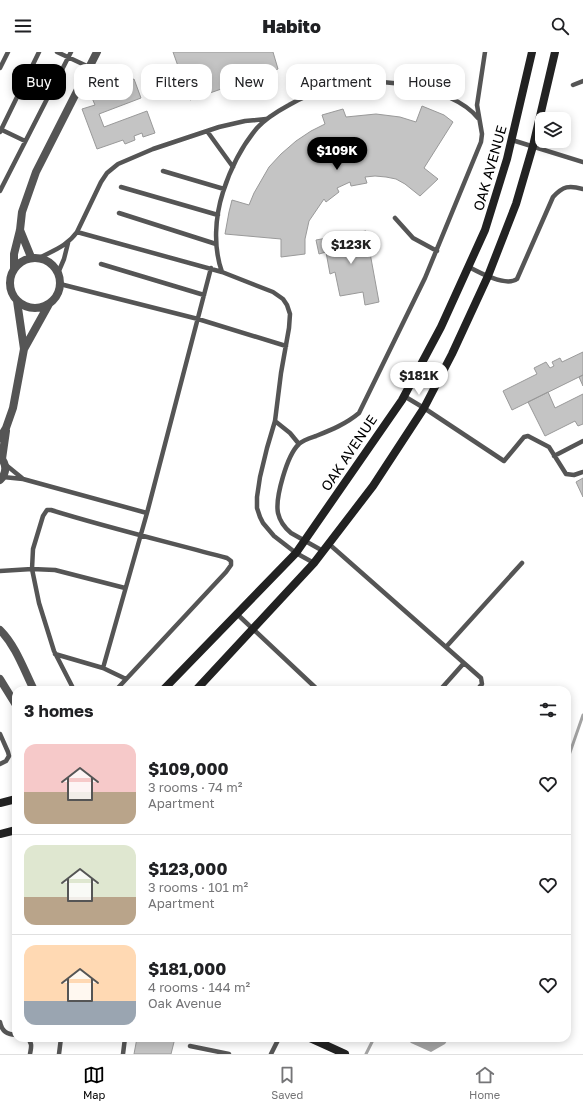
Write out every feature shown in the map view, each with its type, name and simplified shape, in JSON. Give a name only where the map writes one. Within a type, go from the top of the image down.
[{"type":"street","points":[[91,64],[97,52]]},
{"type":"street","name":"OAK AVENUE","points":[[167,686],[296,553],[404,396],[441,327],[485,230],[512,140],[532,52]]},
{"type":"street","points":[[200,686],[323,552],[373,486],[424,408],[452,354],[488,276],[516,204],[533,146],[555,52]]},
{"type":"street","points":[[49,304],[32,308],[17,301],[12,295],[10,279],[14,268],[14,254],[20,230],[22,212],[36,172],[74,97]]},
{"type":"street","points":[[20,230],[35,258]]},
{"type":"street","points":[[14,268],[23,260],[35,258],[47,260],[54,265],[58,273],[60,284],[55,298],[49,304],[24,349]]},
{"type":"street","points":[[1,478],[5,473],[2,460],[6,428],[16,396],[24,349],[17,301]]},
{"type":"street","points":[[0,438],[6,428]]},
{"type":"street","points":[[0,630],[5,635],[19,659],[32,686]]},
{"type":"street","points":[[0,679],[12,698]]},
{"type":"street","points":[[0,803],[12,800]]},
{"type":"street","points":[[0,834],[12,831]]},
{"type":"street","points":[[319,1042],[345,1054]]},
{"type":"lane","points":[[0,68],[8,52]]},
{"type":"lane","points":[[25,141],[0,130],[39,52]]},
{"type":"lane","points":[[57,52],[81,64]]},
{"type":"lane","points":[[0,191],[71,52]]},
{"type":"lane","points":[[323,552],[287,530],[280,519],[277,504],[288,463],[299,444],[341,425],[359,413],[410,311],[437,251],[479,148],[482,134],[477,111],[477,98],[485,52]]},
{"type":"lane","points":[[222,272],[216,244],[218,215],[224,189],[233,166],[250,137],[266,119],[305,96],[315,92],[353,83],[374,81],[388,82],[436,92],[463,104],[474,113],[479,120]]},
{"type":"lane","points":[[573,85],[583,81]]},
{"type":"lane","points":[[58,273],[64,259],[68,243],[77,232],[101,182],[107,173],[118,164],[153,149],[236,122],[266,119]]},
{"type":"lane","points":[[207,131],[233,166]]},
{"type":"lane","points":[[512,140],[583,162]]},
{"type":"lane","points":[[163,171],[224,189]]},
{"type":"lane","points":[[469,267],[488,276],[509,282],[518,279],[553,197],[559,191],[569,186],[583,189]]},
{"type":"lane","points":[[121,187],[218,215]]},
{"type":"lane","points":[[119,213],[216,244]]},
{"type":"lane","points":[[395,218],[413,238],[437,251]]},
{"type":"lane","points":[[77,232],[211,268],[273,292],[283,299],[290,314],[290,328],[281,373],[276,422],[267,448],[260,477],[257,508],[267,529],[296,553],[314,563]]},
{"type":"lane","points":[[35,258],[68,243]]},
{"type":"lane","points":[[101,264],[204,295]]},
{"type":"lane","points":[[103,668],[147,512],[211,268]]},
{"type":"lane","points":[[60,284],[198,319],[286,346]]},
{"type":"lane","points":[[404,396],[504,461],[526,436],[530,436],[548,447],[566,474],[574,475],[583,472]]},
{"type":"lane","points":[[276,422],[290,432],[299,444]]},
{"type":"lane","points":[[554,456],[583,440]]},
{"type":"lane","points":[[2,460],[23,479]]},
{"type":"lane","points":[[1,478],[23,479],[147,512]]},
{"type":"lane","points":[[72,686],[55,654],[39,603],[32,569],[34,549],[43,516],[47,510],[227,558],[232,563],[226,572],[120,686]]},
{"type":"lane","points":[[329,544],[481,678],[482,684],[480,686]]},
{"type":"lane","points":[[446,647],[522,563]]},
{"type":"lane","points":[[0,572],[32,569],[61,570],[125,588]]},
{"type":"lane","points":[[237,614],[314,686]]},
{"type":"lane","points":[[55,654],[103,668],[126,679]]},
{"type":"lane","points":[[444,686],[464,663]]},
{"type":"lane","points":[[0,734],[9,756],[6,761],[0,764]]},
{"type":"lane","points":[[0,1022],[3,1031],[12,1034]]},
{"type":"lane","points":[[30,1054],[32,1047],[31,1042]]},
{"type":"lane","points":[[59,1054],[60,1042]]},
{"type":"lane","points":[[122,1054],[124,1042]]},
{"type":"lane","points":[[271,1054],[277,1042]]},
{"type":"lane","points":[[190,1046],[229,1054]]},
{"type":"shaded area","points":[[410,1042],[446,1042],[431,1052]]},
{"type":"building","points":[[173,52],[273,52],[277,64],[220,64],[220,89],[212,92],[212,64],[177,64]]},
{"type":"building","points":[[133,79],[141,98],[99,114],[104,127],[147,111],[155,133],[143,137],[142,133],[134,136],[135,140],[125,144],[123,140],[97,149],[82,109],[95,105],[93,100],[133,100]]},
{"type":"building","points":[[422,106],[444,115],[453,122],[424,168],[438,179],[420,196],[405,184],[396,179],[386,177],[365,177],[367,183],[351,186],[350,182],[337,188],[339,192],[326,202],[324,199],[309,221],[305,239],[305,254],[281,257],[281,239],[225,234],[232,200],[249,205],[269,167],[296,141],[325,124],[322,115],[343,109],[346,117],[376,114],[400,117],[416,122]]},
{"type":"building","points":[[366,231],[379,302],[365,305],[363,292],[340,296],[335,272],[330,274],[326,252],[319,254],[316,240]]},
{"type":"building","points":[[583,352],[583,375],[512,410],[503,391],[537,374],[534,368],[546,362],[550,368],[554,366],[552,362],[560,358],[562,362]]},
{"type":"building","points":[[583,375],[583,386],[579,377]]},
{"type":"building","points":[[548,392],[555,408],[583,394],[583,424],[578,426],[575,421],[545,436],[528,402]]},
{"type":"building","points":[[583,478],[583,497],[576,482]]},
{"type":"building","points":[[136,1042],[174,1042],[171,1054],[134,1054]]},
{"type":"waterway","points":[[571,750],[583,715]]},
{"type":"waterway","points":[[366,1054],[372,1042]]}]
